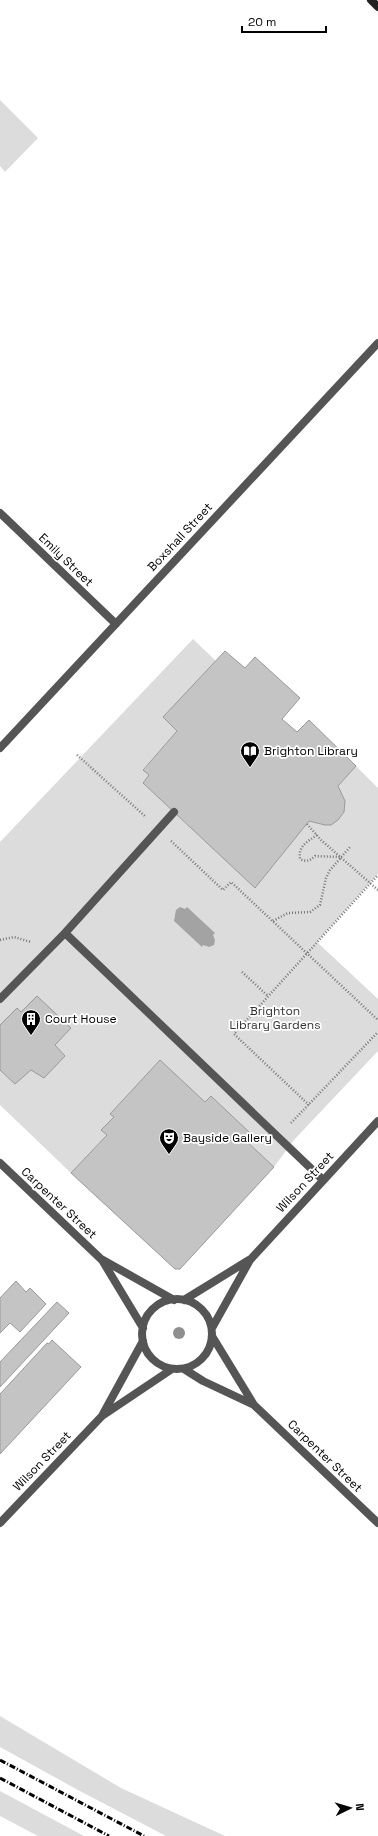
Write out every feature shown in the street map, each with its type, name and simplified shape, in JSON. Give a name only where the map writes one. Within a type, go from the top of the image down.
[{"type":"street","points":[[371,0],[378,7]]},
{"type":"street","name":"Boxshall Street","points":[[0,748],[378,343]]},
{"type":"street","name":"Emily Street","points":[[0,513],[116,624]]},
{"type":"street","points":[[0,999],[65,933],[174,812]]},
{"type":"street","points":[[65,933],[323,1180]]},
{"type":"street","name":"Wilson Street","points":[[212,1332],[250,1260],[378,1121]]},
{"type":"street","name":"Carpenter Street","points":[[0,1163],[102,1260],[174,1300]]},
{"type":"street","name":"Carpenter Street","points":[[102,1260],[143,1328]]},
{"type":"street","name":"Wilson Street","points":[[184,1300],[250,1260]]},
{"type":"street","points":[[174,1300],[184,1300],[194,1303],[202,1309],[212,1332],[210,1347],[204,1358],[195,1365],[184,1369],[172,1369],[162,1366],[153,1360],[146,1352],[143,1342],[143,1328],[146,1318],[154,1308],[163,1302],[174,1300]]},
{"type":"street","name":"Carpenter Street","points":[[212,1332],[254,1405],[378,1524]]},
{"type":"street","name":"Wilson Street","points":[[102,1416],[143,1342]]},
{"type":"street","name":"Wilson Street","points":[[0,1523],[102,1416],[172,1369]]},
{"type":"street","name":"Carpenter Street","points":[[184,1369],[203,1381],[254,1405]]},
{"type":"path","points":[[77,755],[223,890],[231,882],[378,1020]]},
{"type":"path","points":[[307,824],[317,835],[378,890]]},
{"type":"path","points":[[317,835],[301,846],[298,852],[300,859],[304,861],[310,860],[315,856],[341,857]]},
{"type":"path","points":[[273,921],[288,914],[310,912],[320,905],[326,878],[330,870],[350,847]]},
{"type":"path","points":[[309,1105],[234,1034],[378,875]]},
{"type":"path","points":[[0,940],[14,938],[33,942],[43,955]]},
{"type":"path","points":[[242,972],[268,996]]},
{"type":"path","points":[[278,1138],[378,1032]]},
{"type":"green space","points":[[0,100],[38,138],[5,172],[0,166]]},
{"type":"green space","name":"Brighton Library Gardens","points":[[193,639],[216,661],[177,731],[143,769],[149,775],[143,783],[255,888],[309,821],[331,825],[345,801],[338,786],[356,766],[378,788],[378,874],[317,942],[378,999],[378,1051],[294,1140],[274,1167],[244,1139],[249,1132],[211,1096],[205,1102],[160,1060],[110,1114],[114,1117],[102,1130],[107,1135],[71,1173],[0,1105],[0,842]]},
{"type":"green space","points":[[0,1716],[121,1788],[225,1836],[166,1836],[78,1790],[0,1747]]},
{"type":"green space","points":[[0,1791],[84,1836],[38,1836],[0,1816]]},
{"type":"shaded area","points":[[180,907],[185,909],[187,907],[215,933],[213,935],[215,940],[214,945],[209,947],[203,945],[202,947],[174,921],[176,910]]},
{"type":"building","name":"Brighton Library","points":[[225,651],[245,668],[255,657],[300,698],[282,719],[297,732],[309,720],[356,766],[338,786],[345,801],[344,812],[338,820],[331,825],[309,821],[255,888],[143,783],[149,775],[143,770],[177,731],[163,717]]},
{"type":"building","name":"Court House","points":[[37,996],[71,1028],[55,1045],[65,1056],[44,1078],[31,1070],[15,1084],[0,1070],[0,1025],[17,1008],[21,1012]]},
{"type":"building","points":[[160,1060],[205,1102],[211,1096],[249,1132],[244,1139],[274,1167],[180,1269],[175,1269],[71,1173],[107,1135],[101,1130],[114,1117],[110,1114]]},
{"type":"building","points":[[16,1281],[26,1292],[30,1288],[46,1304],[20,1332],[10,1323],[0,1333],[0,1298]]},
{"type":"building","points":[[57,1302],[69,1313],[0,1387],[0,1362]]},
{"type":"building","points":[[52,1340],[81,1367],[0,1454],[0,1394],[47,1343],[49,1344]]},
{"type":"railway","points":[[0,1760],[144,1836]]},
{"type":"railway","points":[[0,1778],[109,1836]]},
{"type":"place","name":"Brighton Library","points":[[250,768]]},
{"type":"place","name":"Court House","points":[[31,1036]]},
{"type":"place","name":"Bayside Gallery","points":[[169,1155]]}]
